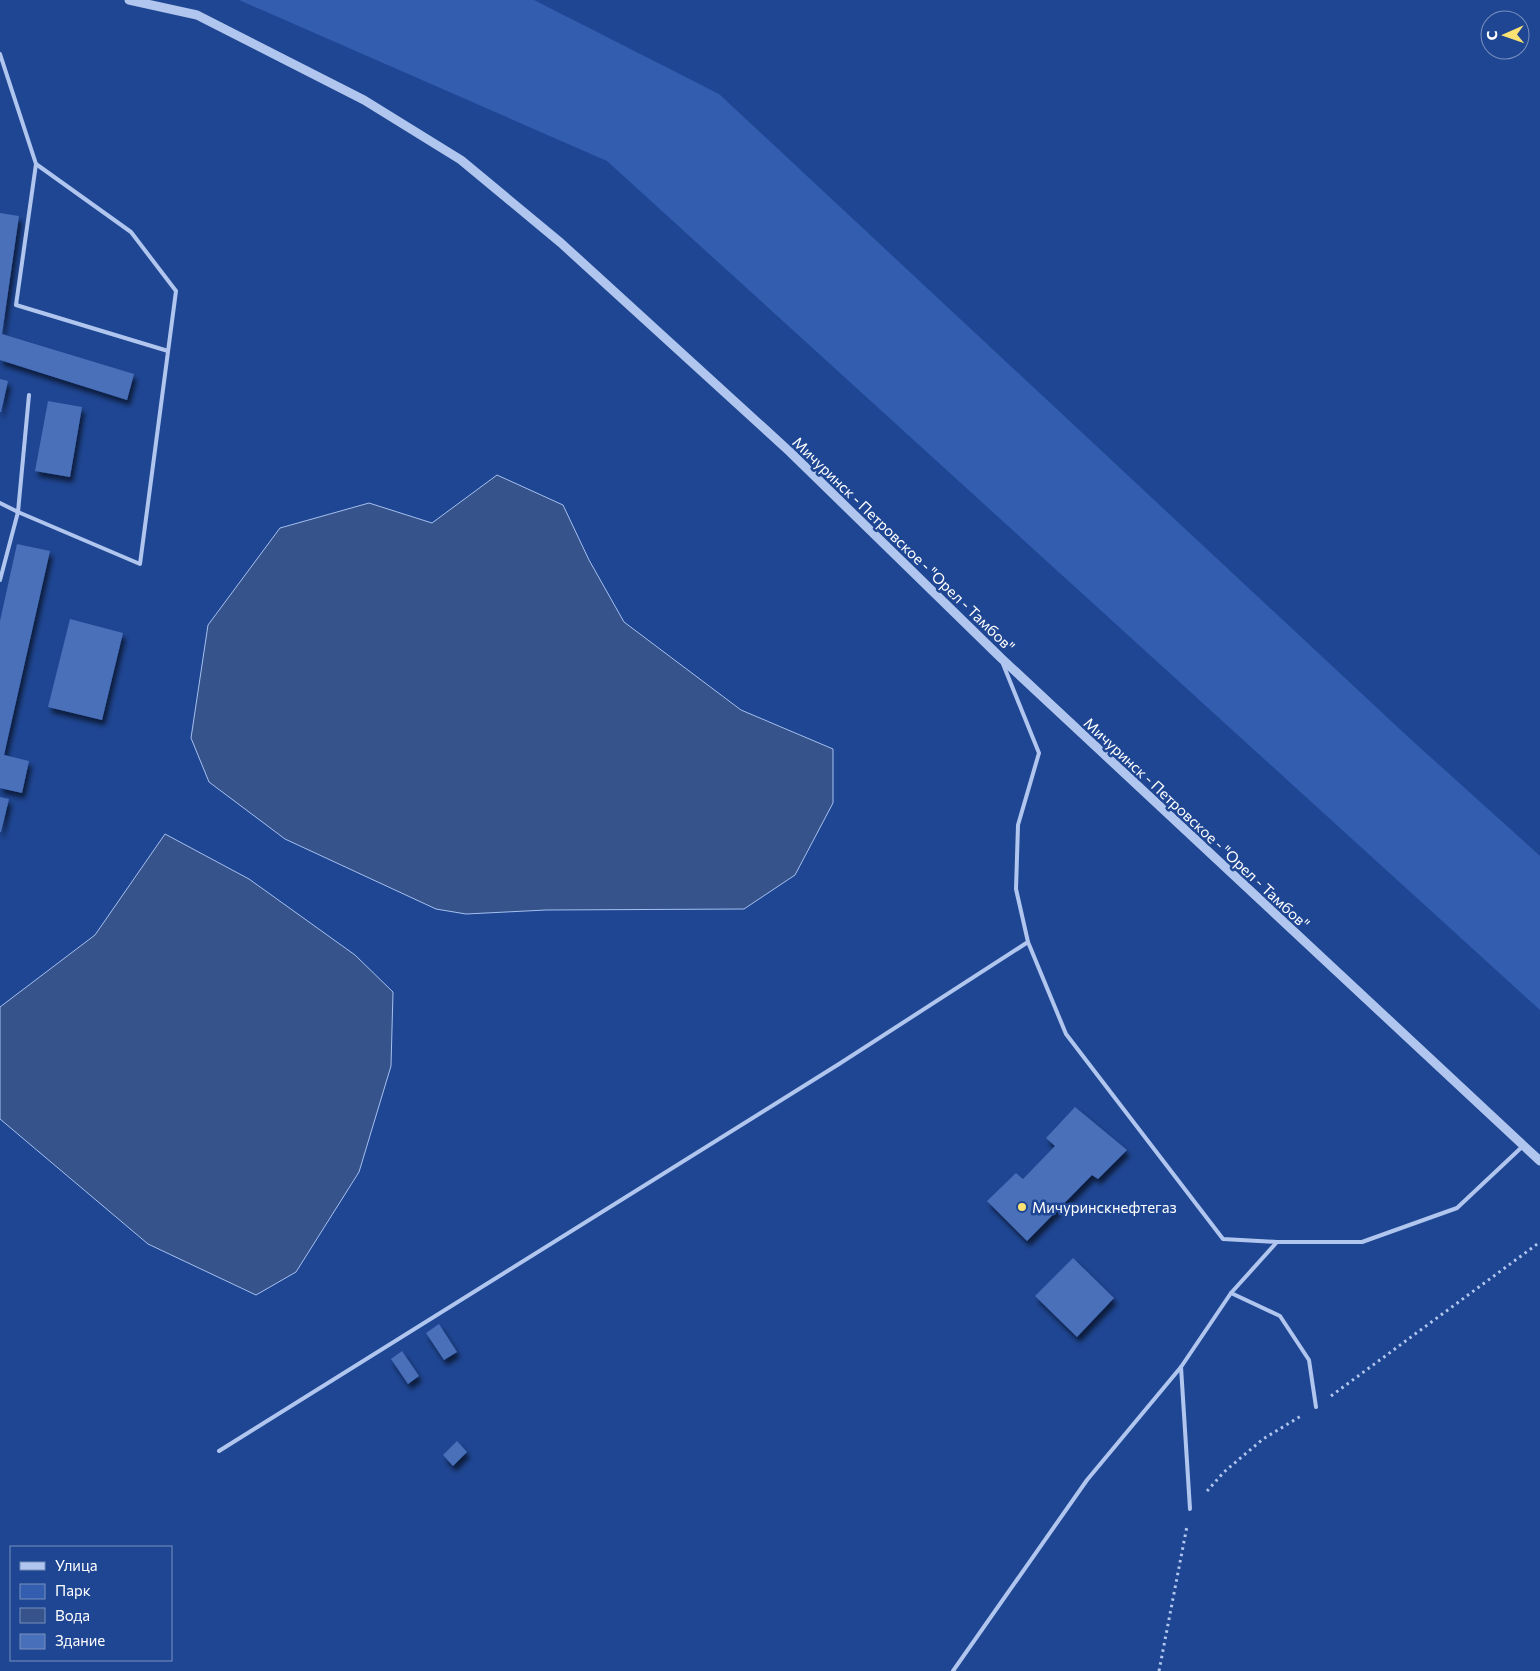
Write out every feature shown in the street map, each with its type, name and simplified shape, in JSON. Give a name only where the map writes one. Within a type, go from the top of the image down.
[{"type":"street","name":"Мичуринск - Петровское - \"Орел - Тамбов\"","points":[[129,0],[197,15],[364,100],[461,160],[561,243],[790,452],[1000,658],[1540,1161]]},
{"type":"lane","points":[[0,54],[36,164],[16,305],[168,351]]},
{"type":"lane","points":[[0,503],[140,564],[176,291],[131,232],[36,164]]},
{"type":"lane","points":[[0,580],[18,512],[29,395]]},
{"type":"lane","points":[[1000,658],[1040,753],[1018,825],[1016,889],[1028,942],[1066,1034],[1223,1239],[1276,1242],[1362,1242],[1457,1208],[1523,1146]]},
{"type":"lane","points":[[219,1452],[839,1064],[1028,942]]},
{"type":"lane","points":[[953,1671],[1087,1480],[1181,1367],[1231,1293],[1276,1242]]},
{"type":"lane","points":[[1231,1293],[1280,1316],[1308,1360],[1316,1407]]},
{"type":"lane","points":[[1181,1367],[1190,1509]]},
{"type":"path","points":[[1159,1671],[1190,1509],[1224,1472],[1263,1439],[1316,1407],[1540,1242]]},
{"type":"green space","points":[[239,0],[534,0],[719,94],[1406,735],[1540,856],[1540,1010],[607,161]]},
{"type":"water","points":[[497,475],[563,505],[589,560],[624,622],[741,710],[833,749],[833,803],[795,875],[744,909],[546,910],[466,914],[436,909],[285,839],[209,782],[191,738],[208,625],[280,528],[369,503],[432,523]]},
{"type":"water","points":[[165,834],[249,879],[355,955],[393,992],[391,1066],[359,1172],[296,1272],[256,1295],[148,1244],[0,1119],[0,1007],[95,935]]},
{"type":"building","points":[[0,213],[19,216],[2,334],[134,374],[127,400],[0,360]]},
{"type":"building","points":[[0,379],[8,381],[1,412],[0,412]]},
{"type":"building","points":[[48,401],[82,407],[70,477],[35,471]]},
{"type":"building","points":[[17,544],[50,551],[4,755],[29,761],[22,793],[0,788],[0,621]]},
{"type":"building","points":[[70,619],[123,633],[102,720],[48,707]]},
{"type":"building","points":[[0,797],[9,799],[1,832],[0,832]]},
{"type":"building","points":[[1075,1107],[1127,1150],[1098,1179],[1092,1175],[1027,1241],[987,1201],[1016,1173],[1023,1179],[1055,1146],[1046,1138]]},
{"type":"building","points":[[1073,1258],[1114,1298],[1077,1337],[1035,1296]]},
{"type":"building","points":[[439,1324],[457,1352],[444,1360],[426,1333]]},
{"type":"building","points":[[402,1351],[419,1376],[408,1384],[391,1359]]},
{"type":"building","points":[[457,1441],[467,1452],[453,1466],[443,1455]]},
{"type":"place","name":"Мичуринскнефтегаз","points":[[1022,1207]]}]
